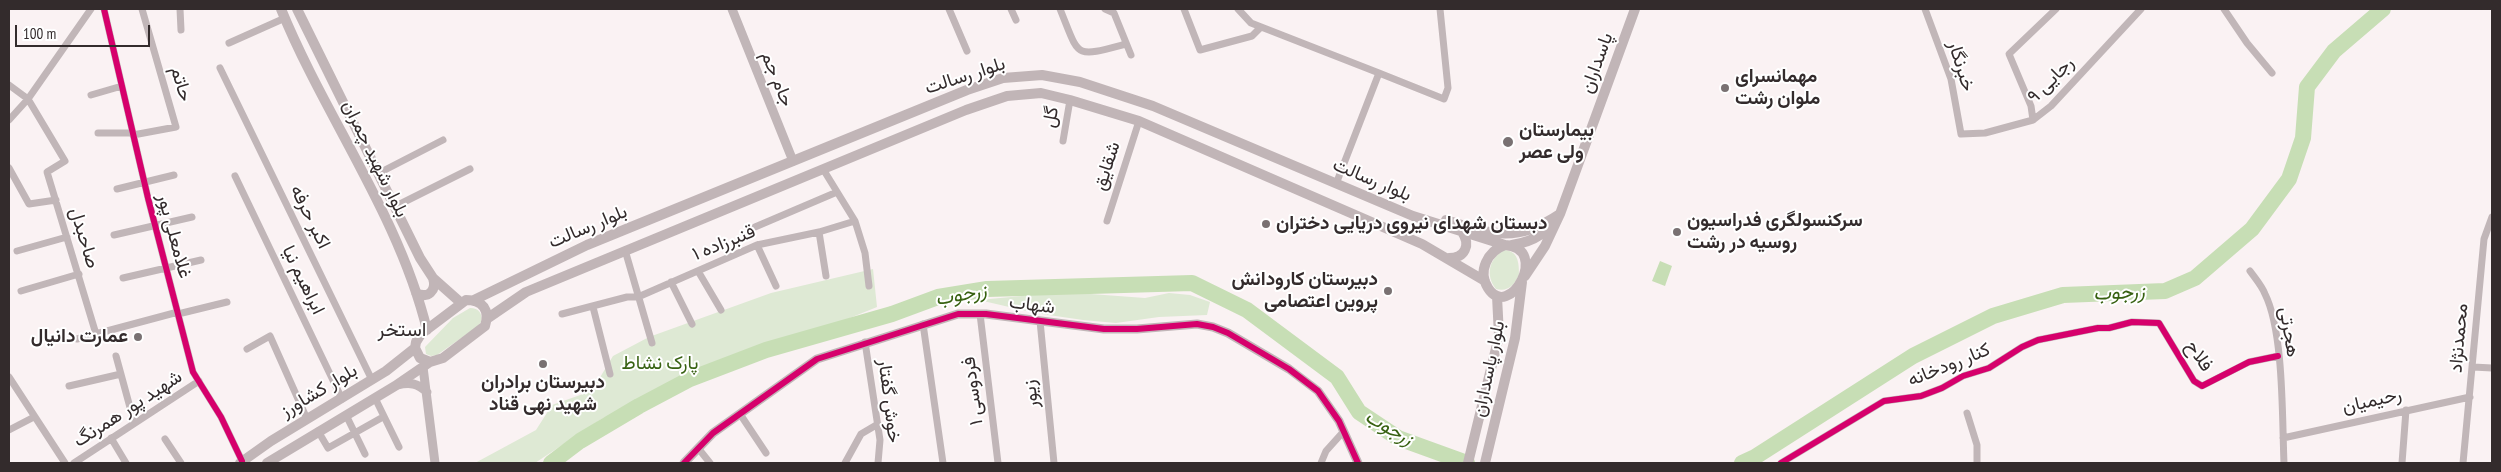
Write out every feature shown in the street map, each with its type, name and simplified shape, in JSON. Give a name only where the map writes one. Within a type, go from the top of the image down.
[{"type":"main road","name":"بلوار شهید چمران","points":[[297,9],[396,206],[420,258],[434,278],[460,302]]},
{"type":"main road","name":"پاسداران","points":[[1523,279],[1545,246],[1560,214],[1635,9]]},
{"type":"main road","name":"بلوار شهید چمران","points":[[283,13],[392,232],[416,293],[427,330]]},
{"type":"main road","name":"بلوار رسالت","points":[[460,302],[474,300],[518,277],[650,219],[976,87],[1003,78],[1042,75],[1080,82],[1153,106],[1413,216],[1509,245]]},
{"type":"main road","name":"بلوار رسالت","points":[[427,365],[443,358],[485,326],[488,318],[526,292],[973,107],[1006,96],[1041,94],[1070,100],[1139,121],[1320,198],[1449,258],[1485,281]]},
{"type":"main road","points":[[1413,216],[1432,215],[1481,230],[1516,234],[1533,230],[1560,214]]},
{"type":"main road","points":[[1509,245],[1522,254],[1525,266],[1523,279],[1510,294],[1497,296],[1491,292],[1485,281],[1484,270],[1487,260],[1494,251],[1509,245],[1529,242],[1546,231],[1560,214]]},
{"type":"main road","points":[[650,219],[657,237]]},
{"type":"main road","points":[[1449,258],[1457,258],[1463,254],[1467,246],[1462,232]]},
{"type":"main road","points":[[518,277],[516,285],[518,290],[526,292]]},
{"type":"main road","points":[[416,293],[422,296],[428,295],[434,290],[434,278]]},
{"type":"main road","name":"بلوار پاسداران","points":[[1485,463],[1515,338],[1523,279]]},
{"type":"main road","name":"بلوار پاسداران","points":[[1468,463],[1498,336],[1497,296]]},
{"type":"main road","points":[[474,300],[482,303],[488,318]]},
{"type":"main road","name":"بلوار کشاورز","points":[[241,462],[372,380],[415,348],[418,337],[460,302]]},
{"type":"main road","points":[[415,348],[420,358],[427,365]]},
{"type":"main road","name":"بلوار کشاورز","points":[[267,463],[398,385],[427,365]]},
{"type":"street","points":[[9,120],[28,100],[90,9]]},
{"type":"street","name":"غلامعلی پور","points":[[104,9],[155,225],[194,372],[221,417],[241,462]]},
{"type":"street","name":"حاتم","points":[[133,134],[176,127],[142,9]]},
{"type":"street","points":[[180,9],[181,30]]},
{"type":"street","name":"جام جم","points":[[732,9],[793,161]]},
{"type":"street","points":[[950,9],[967,51]]},
{"type":"street","points":[[1011,9],[1016,20]]},
{"type":"street","points":[[1060,9],[1074,44],[1082,52],[1092,53],[1126,44]]},
{"type":"street","points":[[1105,9],[1117,11],[1131,55]]},
{"type":"street","points":[[1184,9],[1200,50],[1252,36],[1261,27]]},
{"type":"street","points":[[1238,9],[1247,20],[1261,27],[1444,99],[1448,88],[1440,9]]},
{"type":"street","name":"خبرنگار","points":[[1925,9],[1951,79],[1961,134]]},
{"type":"street","points":[[2034,120],[2031,106],[2009,54],[2056,9]]},
{"type":"street","name":"رجایی ۹","points":[[1961,134],[1985,133],[2034,120],[2051,106],[2142,9]]},
{"type":"street","points":[[2224,9],[2247,43],[2272,73]]},
{"type":"street","points":[[229,43],[283,13]]},
{"type":"street","name":"اکبر حرفه","points":[[220,68],[372,380]]},
{"type":"street","points":[[1336,184],[1379,73]]},
{"type":"street","points":[[9,85],[28,100]]},
{"type":"street","points":[[91,95],[122,86]]},
{"type":"street","name":"صاحبدل","points":[[28,100],[65,161],[47,172],[96,334]]},
{"type":"street","name":"گل","points":[[1063,141],[1070,100]]},
{"type":"street","name":"شقایق","points":[[1107,221],[1139,121]]},
{"type":"street","points":[[98,133],[133,134]]},
{"type":"street","points":[[379,173],[443,140]]},
{"type":"street","points":[[9,169],[29,204],[56,200]]},
{"type":"street","points":[[396,206],[470,169]]},
{"type":"street","points":[[823,169],[855,221],[865,254],[869,286]]},
{"type":"street","points":[[117,189],[174,176]]},
{"type":"street","name":"ابراهیم نیا","points":[[235,176],[342,398]]},
{"type":"street","points":[[755,227],[837,192]]},
{"type":"street","points":[[114,235],[192,217]]},
{"type":"street","name":"محمدنژاد","points":[[2462,463],[2473,367],[2484,239],[2492,217]]},
{"type":"street","name":"قنبرزاده ۱","points":[[562,314],[638,297],[757,245],[819,232],[855,221]]},
{"type":"street","points":[[819,232],[826,276]]},
{"type":"street","points":[[17,252],[67,237]]},
{"type":"street","points":[[757,245],[776,286]]},
{"type":"street","points":[[625,250],[652,343]]},
{"type":"street","points":[[123,278],[201,260]]},
{"type":"street","points":[[698,271],[721,310]]},
{"type":"street","name":"هجرتی","points":[[2250,271],[2265,293],[2273,318],[2278,356],[2284,463]]},
{"type":"street","points":[[21,291],[78,274]]},
{"type":"street","points":[[671,282],[692,324]]},
{"type":"street","points":[[77,339],[227,302]]},
{"type":"street","points":[[593,307],[610,374]]},
{"type":"street","name":"شهاب","points":[[684,463],[713,432],[817,359],[865,342],[958,314],[980,314],[1104,329],[1137,329],[1197,324],[1213,327],[1228,333],[1289,369],[1318,392],[1344,431],[1358,463]]},
{"type":"street","name":"فردوسی ۱","points":[[980,314],[998,463]]},
{"type":"street","name":"زیور","points":[[1040,321],[1054,463]]},
{"type":"street","name":"کنار رودخانه","points":[[1781,463],[1884,401],[1921,396],[1942,388],[1963,376],[1989,368],[2022,347],[2038,340],[2098,328],[2109,328],[2132,322],[2159,323]]},
{"type":"street","name":"فلاح","points":[[2159,323],[2194,381],[2202,386],[2249,362],[2278,356]]},
{"type":"street","points":[[923,324],[943,463]]},
{"type":"street","points":[[247,349],[270,336],[307,419]]},
{"type":"street","name":"خوش گفتار","points":[[865,342],[880,440],[878,463]]},
{"type":"street","points":[[116,356],[134,422]]},
{"type":"street","points":[[427,365],[426,392],[435,463]]},
{"type":"street","points":[[2473,367],[2492,368]]},
{"type":"street","points":[[69,386],[121,374]]},
{"type":"street","points":[[9,377],[65,463]]},
{"type":"street","name":"شهید پور همرنگ","points":[[74,463],[199,381]]},
{"type":"street","points":[[398,385],[408,382],[418,385],[426,392]]},
{"type":"street","name":"رحیمیان","points":[[2283,438],[2470,397]]},
{"type":"street","points":[[375,398],[399,448]]},
{"type":"street","points":[[2402,463],[2406,410]]},
{"type":"street","points":[[1967,413],[1977,446],[1977,463]]},
{"type":"street","points":[[740,414],[766,453]]},
{"type":"street","points":[[346,415],[365,454]]},
{"type":"street","points":[[9,430],[34,417]]},
{"type":"street","points":[[318,431],[328,448],[383,417]]},
{"type":"street","points":[[845,463],[861,434],[878,424]]},
{"type":"street","points":[[1321,463],[1326,451],[1344,431]]},
{"type":"street","points":[[111,438],[126,463]]},
{"type":"street","points":[[165,439],[181,463]]},
{"type":"street","points":[[698,448],[710,463]]},
{"type":"green space","points":[[1504,250],[1512,252],[1517,258],[1519,274],[1510,287],[1500,290],[1496,289],[1490,278],[1490,268],[1495,258]]},
{"type":"green space","name":"پارک نشاط","points":[[873,269],[877,307],[603,418],[535,463],[475,463],[536,430],[552,405],[583,394],[599,379],[613,356],[649,337],[771,293]]},
{"type":"green space","points":[[1064,292],[1145,298],[1169,293],[1190,295],[1210,302],[1207,315],[1159,317],[1116,323],[1035,313],[979,300]]},
{"type":"green space","points":[[470,308],[478,310],[481,314],[481,322],[477,327],[437,355],[431,356],[426,354],[425,347],[453,318]]},
{"type":"shaded area","points":[[1660,261],[1672,266],[1665,286],[1652,281]]},
{"type":"waterway","name":"زرجوب","points":[[1742,463],[1755,457],[1913,356],[1993,316],[2063,295],[2165,291],[2195,278],[2252,229],[2289,179],[2303,138],[2307,87],[2334,51],[2383,9]]},
{"type":"waterway","name":"زرجوب","points":[[551,463],[580,441],[639,406],[690,379],[766,350],[892,314],[938,297],[987,289],[1192,283],[1247,310],[1337,377],[1359,412],[1398,438],[1467,463]]},
{"type":"cycle path","points":[[104,9],[148,198],[193,372],[221,417],[242,461]]},
{"type":"cycle path","points":[[684,463],[713,433],[817,359],[958,314],[986,314],[1104,329],[1137,329],[1197,324],[1213,327],[1228,333],[1289,369],[1318,391],[1339,421],[1358,463]]},
{"type":"cycle path","points":[[1781,463],[1884,401],[1921,396],[1942,388],[1963,376],[1989,368],[2022,347],[2038,340],[2098,328],[2109,328],[2132,322],[2159,323],[2194,381],[2202,386],[2249,362],[2278,356]]},
{"type":"place","name":"مهمانسرای ملوان رشت","points":[[1725,88]]},
{"type":"place","name":"بیمارستان ولی عصر","points":[[1508,142]]},
{"type":"place","name":"دبستان شهدای نیروی دریایی دختران","points":[[1266,224]]},
{"type":"place","name":"سرکنسولگری فدراسیون روسیه در رشت","points":[[1677,232]]},
{"type":"place","name":"دبیرستان کارودانش پروین اعتصامی","points":[[1388,291]]},
{"type":"place","name":"عمارت دانیال","points":[[138,337]]},
{"type":"place","name":"دبیرستان برادران شهید نهی قناد","points":[[543,364]]},
{"type":"district","name":"استخر","points":[[402,330]]}]
